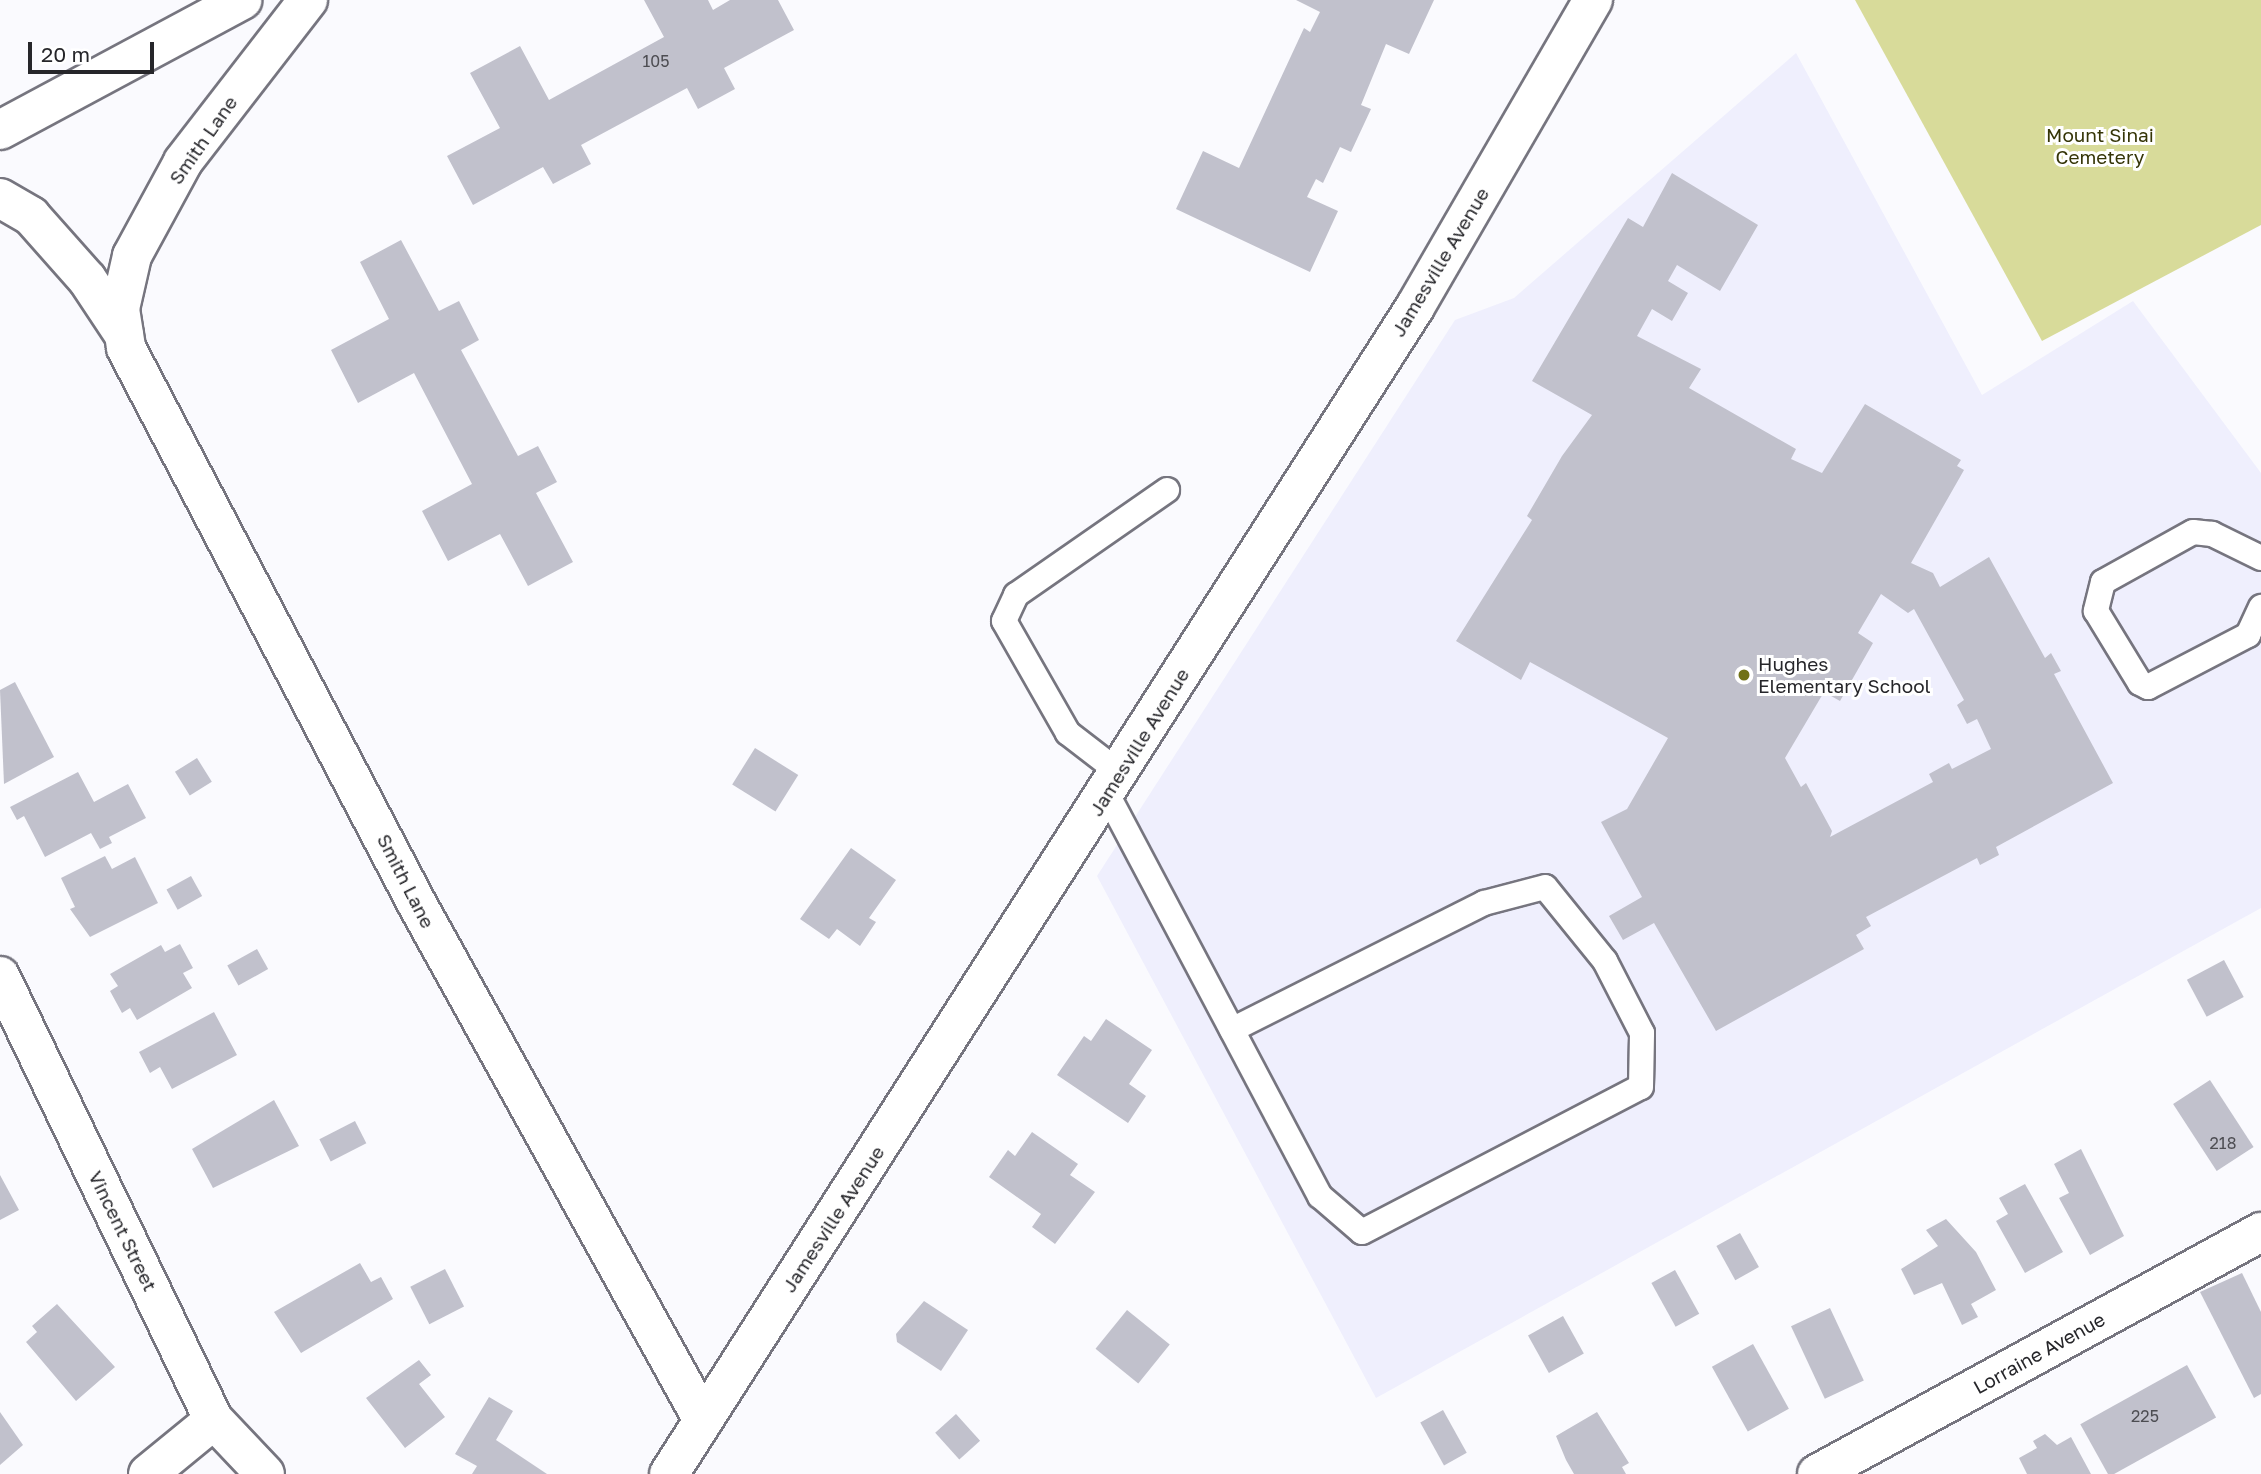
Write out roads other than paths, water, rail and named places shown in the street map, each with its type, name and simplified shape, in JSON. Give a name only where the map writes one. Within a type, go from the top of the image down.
[{"type":"street","points":[[0,130],[242,0]]},
{"type":"street","name":"Smith Lane","points":[[124,335],[120,309],[132,256],[183,162],[308,0]]},
{"type":"street","name":"Jamesville Avenue","points":[[669,1474],[1113,784],[1415,307],[1592,0]]},
{"type":"street","name":"Smith Lane","points":[[0,198],[30,216],[87,279],[124,335],[205,506],[417,904],[703,1420]]},
{"type":"street","name":"Vincent Street","points":[[1,982],[214,1420],[265,1474]]},
{"type":"street","name":"Lorraine Avenue","points":[[1817,1474],[2261,1232]]},
{"type":"street","points":[[148,1474],[214,1420]]},
{"type":"lane","points":[[1167,490],[1016,595],[1004,621],[1068,733],[1113,784],[1232,1030],[1320,1196],[1362,1232],[1642,1087],[1642,1033],[1605,961],[1545,887],[1484,903],[1232,1030]]},
{"type":"lane","points":[[2261,558],[2212,534],[2193,532],[2103,582],[2096,611],[2140,683],[2148,687],[2248,635],[2261,607]]},
{"type":"place","name":"Hughes Elementary School","points":[[1744,675]]},
{"type":"park label","name":"Mount Sinai Cemetery","points":[[2100,146]]}]
